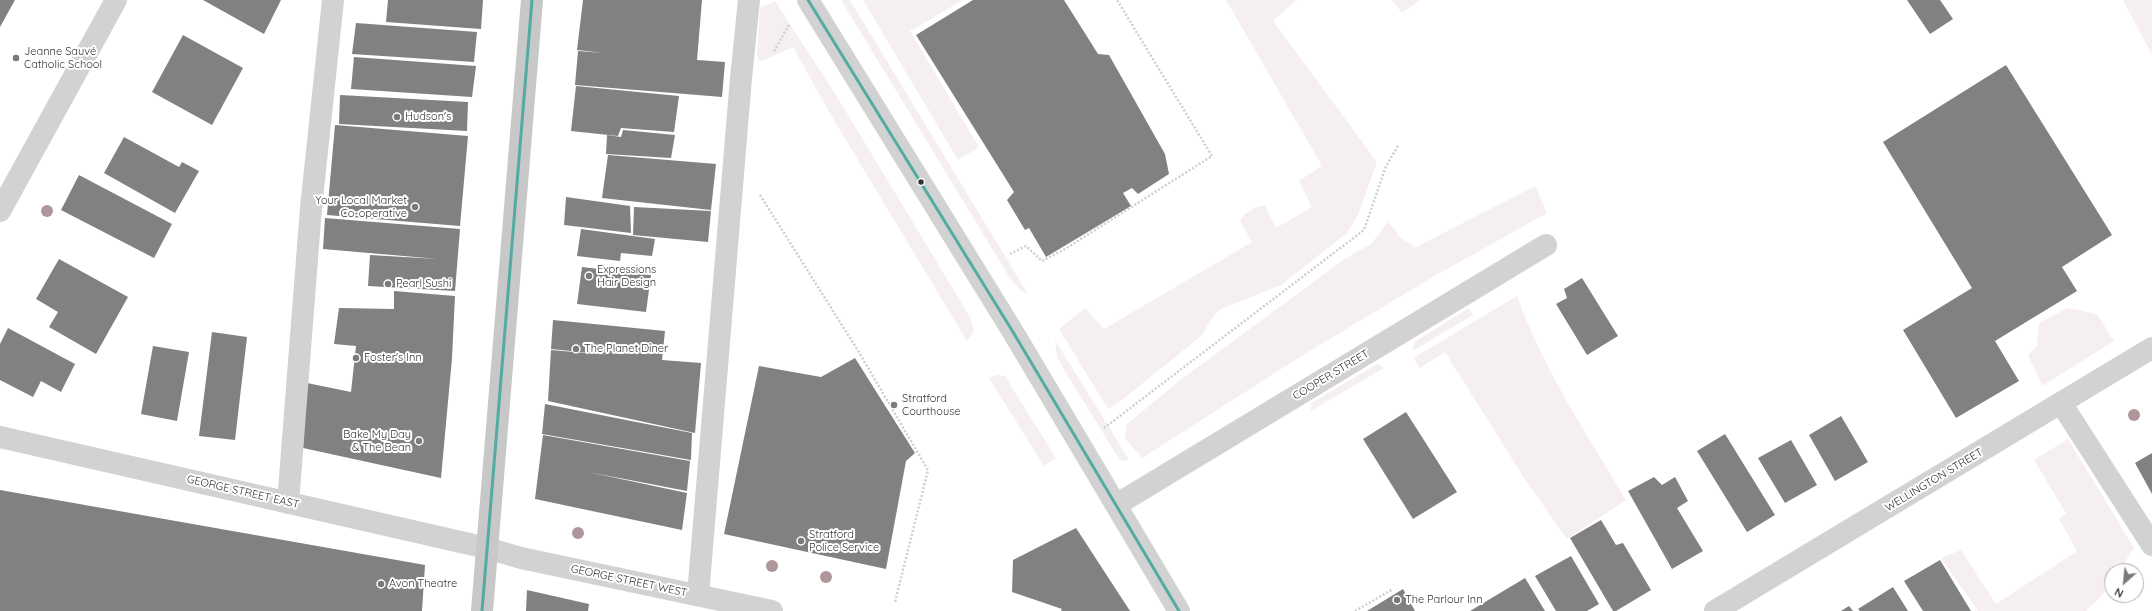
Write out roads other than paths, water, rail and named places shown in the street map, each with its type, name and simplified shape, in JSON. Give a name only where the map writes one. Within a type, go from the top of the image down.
[{"type":"main road","points":[[482,611],[532,0]]},
{"type":"street","points":[[0,211],[116,0]]},
{"type":"street","points":[[288,503],[311,208],[333,0]]},
{"type":"street","points":[[698,595],[740,78],[749,0]]},
{"type":"street","points":[[808,0],[1013,332],[1179,611]]},
{"type":"street","name":"COOPER STREET","points":[[1116,505],[1546,245]]},
{"type":"street","name":"WELLINGTON STREET","points":[[1715,611],[2152,348]]},
{"type":"street","points":[[2061,403],[2152,545]]},
{"type":"street","name":"GEORGE STREET EAST","points":[[0,437],[487,548]]},
{"type":"street","name":"GEORGE STREET WEST","points":[[487,548],[527,559],[772,611]]},
{"type":"place","name":"Jeanne Sauvé Catholic School","points":[[16,58]]},
{"type":"place","name":"Hudson's","points":[[397,117]]},
{"type":"place","name":"Your Local Market Co-operative","points":[[415,207]]},
{"type":"place","name":"Expressions Hair Design","points":[[589,276]]},
{"type":"place","name":"Pearl Sushi","points":[[388,284]]},
{"type":"place","name":"The Planet Diner","points":[[576,349]]},
{"type":"place","name":"Foster's Inn","points":[[356,358]]},
{"type":"place","name":"Stratford Courthouse","points":[[894,405]]},
{"type":"place","name":"Bake My Day & The Bean","points":[[419,441]]},
{"type":"place","name":"Stratford Police Service","points":[[801,541]]},
{"type":"place","name":"Avon Theatre","points":[[381,584]]},
{"type":"place","name":"The Parlour Inn","points":[[1397,600]]}]
